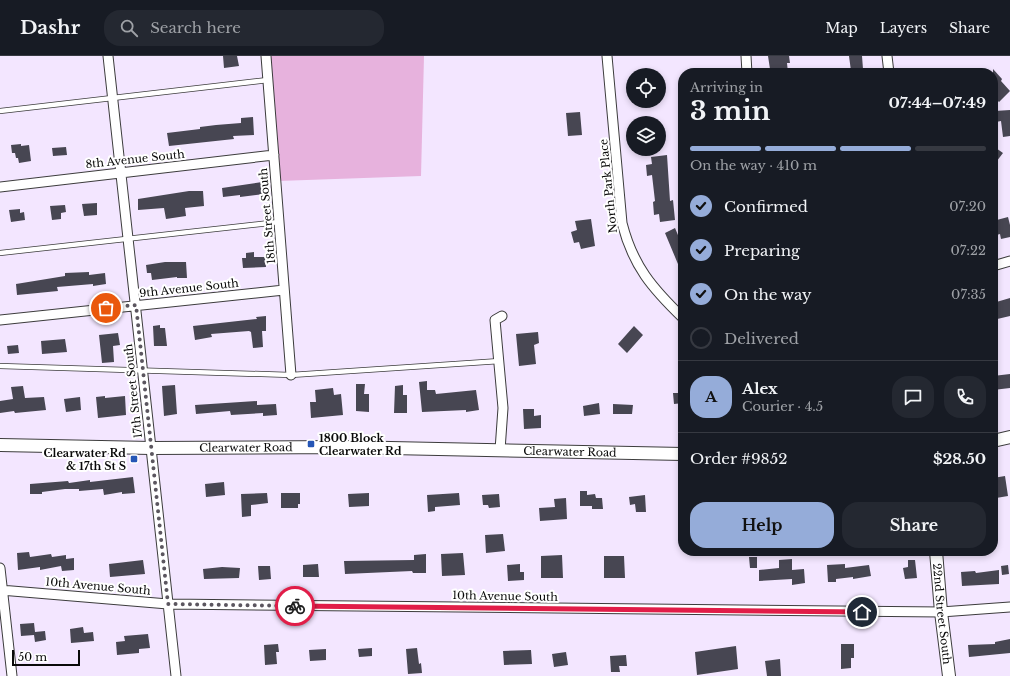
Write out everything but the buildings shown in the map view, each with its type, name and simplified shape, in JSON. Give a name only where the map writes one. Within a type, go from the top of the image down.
[{"type":"street","name":"17th Street South","points":[[108,56],[114,98],[176,676]]},
{"type":"street","name":"18th Street South","points":[[266,56],[291,375]]},
{"type":"street","name":"North Park Place","points":[[607,56],[622,223],[627,243],[646,278],[658,294],[678,313]]},
{"type":"street","points":[[746,56],[747,68]]},
{"type":"street","points":[[887,56],[888,68]]},
{"type":"street","name":"8th Avenue South","points":[[0,187],[274,155]]},
{"type":"street","points":[[998,265],[1010,261]]},
{"type":"street","name":"9th Avenue South","points":[[0,320],[284,290]]},
{"type":"street","points":[[500,450],[502,408],[500,361],[495,320],[502,316]]},
{"type":"street","points":[[998,440],[1010,437]]},
{"type":"street","name":"Clearwater Road","points":[[0,445],[151,448],[343,447],[678,454]]},
{"type":"street","name":"22nd Street South","points":[[936,556],[941,612],[949,676]]},
{"type":"street","points":[[0,568],[1,590],[12,676]]},
{"type":"street","name":"10th Avenue South","points":[[1,590],[168,604],[941,612],[1010,607]]},
{"type":"lane","points":[[0,111],[268,80]]},
{"type":"lane","points":[[0,253],[279,222]]},
{"type":"lane","points":[[0,366],[291,375],[500,361]]},
{"type":"shaded area","points":[[270,56],[424,56],[421,176],[278,181]]},
{"type":"way so far","points":[[106,308],[136,305],[168,604],[295,606]]},
{"type":"place","name":"1800 Block Clearwater Rd","points":[[311,444]]},
{"type":"place","name":"Clearwater Rd & 17th St S","points":[[134,459]]},
{"type":"route","points":[[295,606],[862,612]]}]
